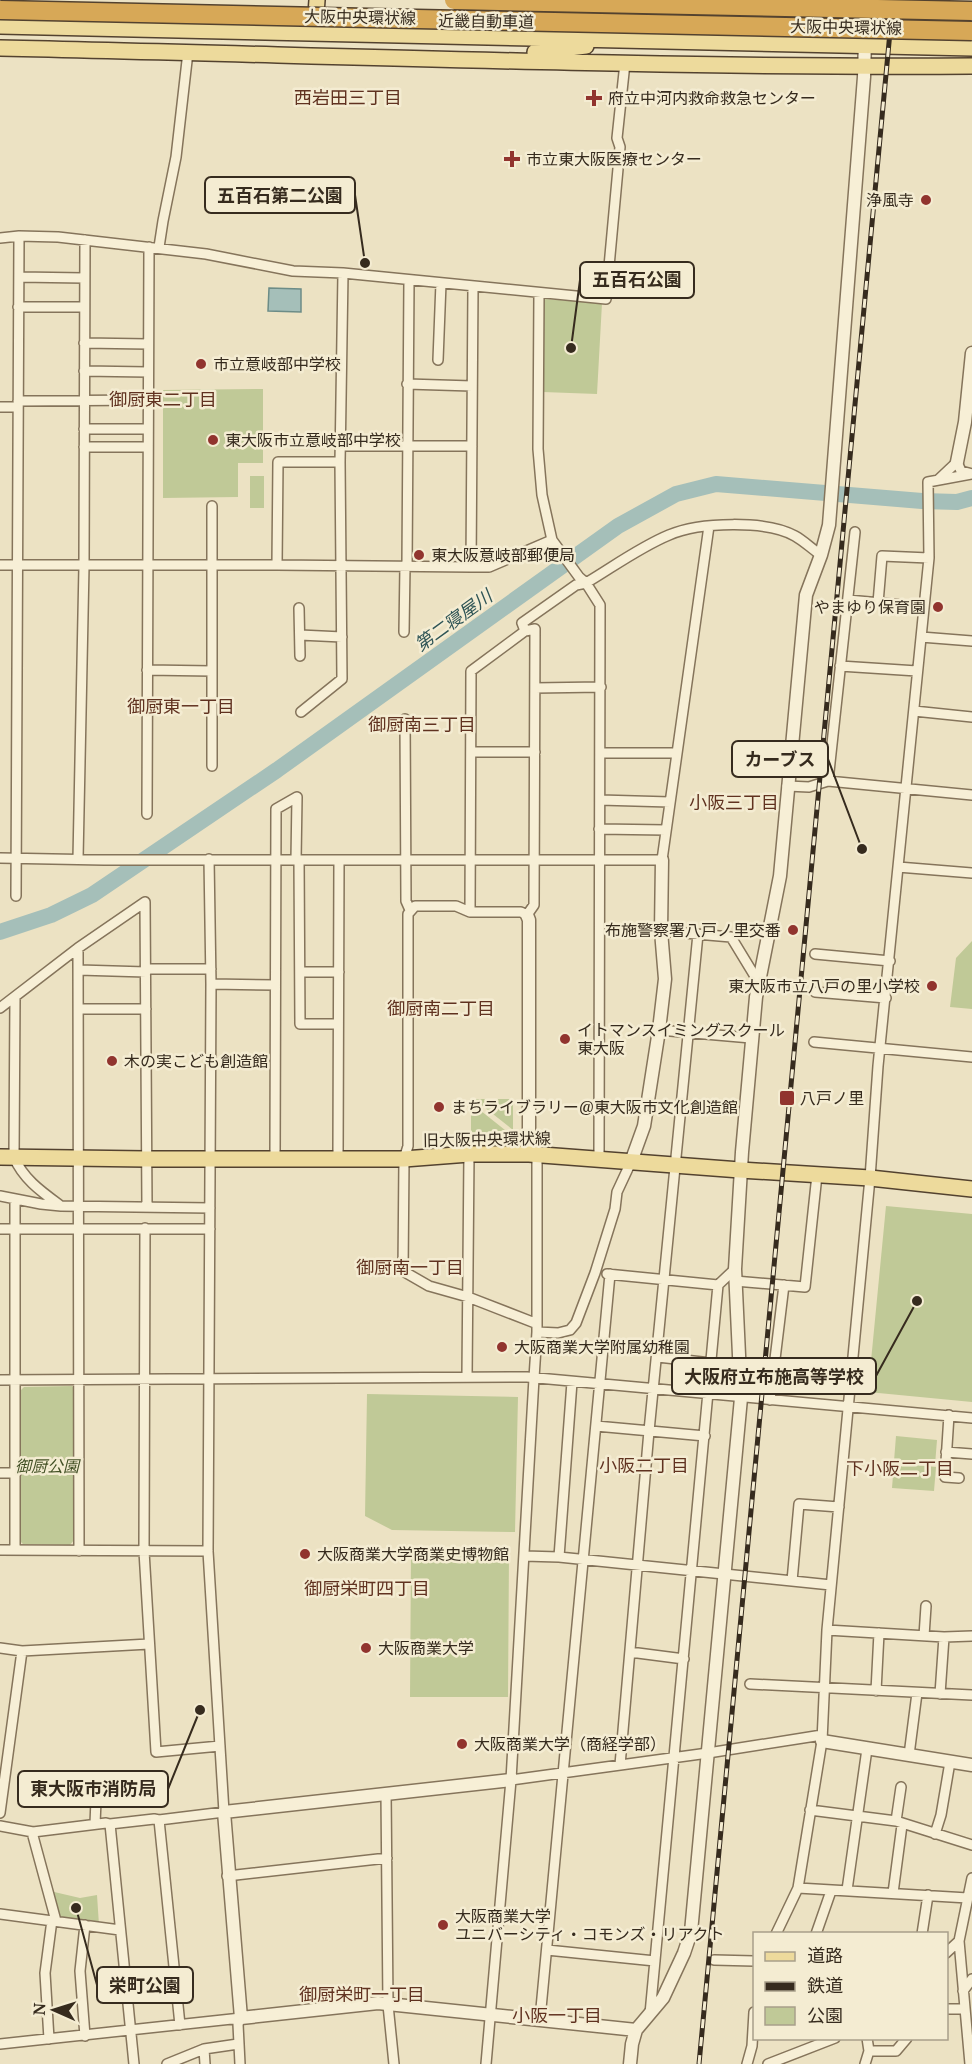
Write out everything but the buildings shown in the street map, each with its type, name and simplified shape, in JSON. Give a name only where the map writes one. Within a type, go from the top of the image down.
[{"type":"highway","name":"近畿自動車道","points":[[454,0],[972,11]]},
{"type":"highway","name":"近畿自動車道","points":[[0,10],[972,31]]},
{"type":"main road","points":[[314,34],[317,0]]},
{"type":"main road","name":"大阪中央環状線","points":[[0,26],[972,48]]},
{"type":"main road","points":[[163,31],[303,55]]},
{"type":"main road","points":[[468,59],[570,49],[612,40]]},
{"type":"main road","points":[[0,48],[625,63],[864,67],[972,66]]},
{"type":"main road","name":"旧大阪中央環状線","points":[[7,1157],[404,1159],[469,1154],[533,1154],[870,1178],[972,1189]]},
{"type":"street","points":[[630,2064],[636,2030],[663,1998],[675,1975],[691,1932],[741,1398],[735,1275],[740,1170],[759,983],[780,876],[806,595],[829,525],[864,77],[866,0]]},
{"type":"street","points":[[159,248],[176,157],[188,52]]},
{"type":"street","points":[[0,238],[19,236],[85,240],[206,254],[293,271],[343,273],[606,299],[620,147],[617,138],[625,63]]},
{"type":"street","points":[[16,896],[19,236]]},
{"type":"street","points":[[78,858],[84,566],[85,240]]},
{"type":"street","points":[[147,814],[149,247]]},
{"type":"street","points":[[301,712],[342,679],[340,462],[343,273]]},
{"type":"street","points":[[19,278],[84,278]]},
{"type":"street","points":[[404,632],[409,280]]},
{"type":"street","points":[[438,360],[441,283]]},
{"type":"street","points":[[471,567],[473,287]]},
{"type":"street","points":[[539,293],[537,449],[542,495],[552,540],[600,604],[602,687],[599,829],[599,1159]]},
{"type":"street","points":[[18,307],[84,307]]},
{"type":"street","points":[[84,343],[148,344]]},
{"type":"street","points":[[972,352],[965,422],[957,462],[961,471],[972,474]]},
{"type":"street","points":[[84,371],[148,372]]},
{"type":"street","points":[[407,384],[472,386]]},
{"type":"street","points":[[0,407],[18,404],[148,400]]},
{"type":"street","points":[[84,429],[148,429]]},
{"type":"street","points":[[341,446],[472,446]]},
{"type":"street","points":[[84,447],[148,447]]},
{"type":"street","points":[[277,565],[278,462],[340,462]]},
{"type":"street","points":[[777,1932],[798,1888],[822,1738],[827,1630],[870,1178],[878,1066],[929,558],[933,482],[957,462]]},
{"type":"street","points":[[933,482],[972,474]]},
{"type":"street","points":[[212,506],[212,766]]},
{"type":"street","points":[[525,631],[522,623],[583,580],[671,534],[695,527],[732,524],[763,526],[794,535],[821,555]]},
{"type":"street","points":[[486,2064],[511,1780],[536,1327],[529,920],[527,915],[521,912],[470,912],[456,906],[415,906],[408,914],[408,1146],[404,1159],[403,1271],[429,1286],[468,1297],[536,1327],[558,1333],[570,1330],[576,1323],[595,1273],[615,1209],[617,1192],[644,1126],[659,1030],[664,979],[662,860],[709,526]]},
{"type":"street","points":[[828,781],[855,532]]},
{"type":"street","points":[[0,565],[489,567],[552,540]]},
{"type":"street","points":[[878,603],[882,556],[929,558]]},
{"type":"street","points":[[848,600],[924,607]]},
{"type":"street","points":[[299,608],[300,656]]},
{"type":"street","points":[[470,912],[471,671],[525,631],[535,629],[534,905],[527,915]]},
{"type":"street","points":[[300,635],[342,637]]},
{"type":"street","points":[[921,637],[972,640]]},
{"type":"street","points":[[840,666],[917,671]]},
{"type":"street","points":[[147,670],[213,671]]},
{"type":"street","points":[[535,688],[602,687]]},
{"type":"street","points":[[914,711],[972,717]]},
{"type":"street","points":[[405,719],[406,901],[410,910]]},
{"type":"street","points":[[471,752],[535,752]]},
{"type":"street","points":[[601,753],[677,753]]},
{"type":"street","points":[[787,786],[809,787],[828,781],[972,795]]},
{"type":"street","points":[[275,1157],[276,809],[297,797],[300,1024],[338,1024]]},
{"type":"street","points":[[600,800],[670,802]]},
{"type":"street","points":[[599,829],[666,830]]},
{"type":"street","points":[[0,858],[662,860]]},
{"type":"street","points":[[209,859],[211,984],[208,1551],[227,1876],[241,2018],[238,2024],[240,2064]]},
{"type":"street","points":[[338,1158],[339,860]]},
{"type":"street","points":[[898,867],[972,873]]},
{"type":"street","points":[[0,1008],[78,948],[145,902],[147,1207]]},
{"type":"street","points":[[662,931],[731,937],[759,983]]},
{"type":"street","points":[[620,1765],[674,1164],[698,934]]},
{"type":"street","points":[[78,948],[79,1551]]},
{"type":"street","points":[[815,954],[890,961]]},
{"type":"street","points":[[79,970],[211,969]]},
{"type":"street","points":[[300,972],[339,972]]},
{"type":"street","points":[[211,984],[275,985]]},
{"type":"street","points":[[815,992],[886,998]]},
{"type":"street","points":[[15,998],[7,1157],[41,1191],[61,1206]]},
{"type":"street","points":[[79,1009],[146,1009]]},
{"type":"street","points":[[659,1030],[752,1038]]},
{"type":"street","points":[[814,1042],[972,1057]]},
{"type":"street","points":[[467,1377],[469,1154]]},
{"type":"street","points":[[595,1273],[718,1285],[735,1275],[806,1287],[817,1175]]},
{"type":"street","points":[[0,1196],[61,1206],[210,1208]]},
{"type":"street","points":[[15,1200],[15,1551]]},
{"type":"street","points":[[0,1228],[210,1229]]},
{"type":"street","points":[[145,1228],[144,1551],[156,1752],[220,1746]]},
{"type":"street","points":[[540,2019],[565,1774],[610,1274]]},
{"type":"street","points":[[649,2016],[718,1285]]},
{"type":"street","points":[[770,1400],[784,1285]]},
{"type":"street","points":[[658,1357],[711,1363]]},
{"type":"street","points":[[0,1380],[534,1378],[972,1418]]},
{"type":"street","points":[[560,1557],[572,1382]]},
{"type":"street","points":[[949,1415],[945,1477],[960,1478]]},
{"type":"street","points":[[596,1426],[705,1436]]},
{"type":"street","points":[[946,1452],[972,1454]]},
{"type":"street","points":[[0,1473],[15,1473]]},
{"type":"street","points":[[792,1581],[799,1504],[839,1507]]},
{"type":"street","points":[[0,1550],[208,1551]]},
{"type":"street","points":[[524,1556],[560,1557],[831,1585]]},
{"type":"street","points":[[924,1636],[926,1606]]},
{"type":"street","points":[[827,1630],[944,1637],[972,1636]]},
{"type":"street","points":[[876,1691],[879,1633]]},
{"type":"street","points":[[940,1694],[944,1637]]},
{"type":"street","points":[[0,1648],[22,1651],[149,1644]]},
{"type":"street","points":[[0,1813],[22,1651]]},
{"type":"street","points":[[630,1652],[684,1659]]},
{"type":"street","points":[[750,1684],[972,1695]]},
{"type":"street","points":[[909,1755],[917,1693]]},
{"type":"street","points":[[0,1826],[33,1832],[95,1824],[159,1820],[565,1774],[822,1738],[867,1749],[972,1765]]},
{"type":"street","points":[[847,1890],[867,1749]]},
{"type":"street","points":[[935,1834],[941,1815],[950,1762]]},
{"type":"street","points":[[893,1893],[901,1787]]},
{"type":"street","points":[[386,1793],[388,2005],[394,2064]]},
{"type":"street","points":[[95,1824],[96,1800]]},
{"type":"street","points":[[810,1810],[899,1823],[972,1845]]},
{"type":"street","points":[[159,1820],[180,2025]]},
{"type":"street","points":[[110,1824],[134,2064]]},
{"type":"street","points":[[33,1832],[54,1921],[45,1974],[49,2039]]},
{"type":"street","points":[[227,1876],[387,1858]]},
{"type":"street","points":[[971,2057],[959,1941],[972,1878]]},
{"type":"street","points":[[798,1888],[970,1896]]},
{"type":"street","points":[[817,1932],[831,1891]]},
{"type":"street","points":[[922,1932],[928,1895]]},
{"type":"street","points":[[0,1914],[120,1930]]},
{"type":"street","points":[[85,1925],[80,1971],[86,2036]]},
{"type":"street","points":[[948,1951],[959,1941]]},
{"type":"street","points":[[547,1950],[655,1961]]},
{"type":"street","points":[[714,1960],[753,1961]]},
{"type":"street","points":[[963,1990],[972,1978]]},
{"type":"street","points":[[0,2044],[378,2003],[636,2030]]},
{"type":"street","points":[[948,2009],[965,2008]]},
{"type":"street","points":[[747,2064],[753,2032]]},
{"type":"street","points":[[768,2064],[830,2040]]},
{"type":"street","points":[[865,2064],[869,2050],[867,2040]]},
{"type":"street","points":[[869,2050],[896,2051],[905,2040]]},
{"type":"street","points":[[167,2064],[204,2049],[238,2044]]},
{"type":"street","points":[[204,2049],[206,2064]]},
{"type":"green space","points":[[545,299],[602,303],[597,394],[543,392],[542,302]]},
{"type":"green space","points":[[263,389],[263,463],[238,463],[238,497],[163,498],[163,390]]},
{"type":"green space","points":[[250,476],[264,476],[264,508],[250,508]]},
{"type":"green space","points":[[972,941],[972,1009],[950,1007],[956,958]]},
{"type":"green space","points":[[474,1099],[513,1099],[513,1130]]},
{"type":"green space","points":[[471,1103],[510,1134],[471,1134]]},
{"type":"green space","points":[[886,1206],[972,1214],[972,1402],[868,1392]]},
{"type":"green space","name":"御厨公園","points":[[72,1386],[75,1389],[74,1540],[70,1545],[23,1544],[20,1541],[20,1391],[24,1387]]},
{"type":"green space","points":[[367,1394],[518,1397],[515,1532],[392,1530],[365,1516]]},
{"type":"green space","points":[[896,1436],[937,1440],[935,1465],[894,1461]]},
{"type":"green space","points":[[894,1463],[936,1467],[934,1491],[892,1488]]},
{"type":"green space","points":[[411,1551],[509,1552],[508,1697],[410,1697]]},
{"type":"green space","points":[[50,1891],[80,1898],[97,1895],[99,1925],[57,1919]]},
{"type":"water","points":[[269,288],[301,289],[301,312],[268,311]]},
{"type":"waterway","name":"第二寝屋川","points":[[0,932],[51,915],[92,895],[277,770],[618,526],[676,494],[716,484],[922,501],[957,502],[972,498]]},
{"type":"railway","points":[[699,2064],[893,0]]},
{"type":"place","name":"府立中河内救命救急センター","points":[[594,98]]},
{"type":"place","name":"市立東大阪医療センター","points":[[512,159]]},
{"type":"place","name":"浄風寺","points":[[926,200]]},
{"type":"place","name":"五百石第二公園","points":[[365,263]]},
{"type":"place","name":"五百石公園","points":[[571,348]]},
{"type":"place","name":"市立意岐部中学校","points":[[201,364]]},
{"type":"place","name":"東大阪市立意岐部中学校","points":[[213,440]]},
{"type":"place","name":"東大阪意岐部郵便局","points":[[419,555]]},
{"type":"place","name":"やまゆり保育園","points":[[938,607]]},
{"type":"place","name":"カーブス","points":[[862,849]]},
{"type":"place","name":"布施警察署八戸ノ里交番","points":[[793,930]]},
{"type":"place","name":"東大阪市立八戸の里小学校","points":[[932,986]]},
{"type":"place","name":"イトマンスイミングスクール 東大阪","points":[[565,1039]]},
{"type":"place","name":"木の実こども創造館","points":[[112,1061]]},
{"type":"place","name":"八戸ノ里","points":[[787,1098]]},
{"type":"place","name":"まちライブラリー@東大阪市文化創造館","points":[[439,1107]]},
{"type":"place","name":"大阪府立布施高等学校","points":[[917,1301]]},
{"type":"place","name":"大阪商業大学附属幼稚園","points":[[502,1347]]},
{"type":"place","name":"大阪商業大学商業史博物館","points":[[305,1554]]},
{"type":"place","name":"大阪商業大学","points":[[366,1648]]},
{"type":"place","name":"東大阪市消防局","points":[[200,1710]]},
{"type":"place","name":"大阪商業大学（商経学部）","points":[[462,1744]]},
{"type":"place","name":"栄町公園","points":[[76,1908]]},
{"type":"place","name":"大阪商業大学 ユニバーシティ・コモンズ・リアクト","points":[[443,1925]]},
{"type":"district","name":"西岩田三丁目","points":[[348,97]]},
{"type":"district","name":"御厨東二丁目","points":[[163,399]]},
{"type":"district","name":"御厨東一丁目","points":[[181,706]]},
{"type":"district","name":"御厨南三丁目","points":[[422,724]]},
{"type":"district","name":"小阪三丁目","points":[[734,802]]},
{"type":"district","name":"御厨南二丁目","points":[[441,1008]]},
{"type":"district","name":"御厨南一丁目","points":[[410,1267]]},
{"type":"district","name":"小阪二丁目","points":[[644,1465]]},
{"type":"district","name":"下小阪二丁目","points":[[900,1468]]},
{"type":"district","name":"御厨栄町四丁目","points":[[367,1588]]},
{"type":"district","name":"御厨栄町一丁目","points":[[362,1994]]},
{"type":"district","name":"小阪一丁目","points":[[557,2015]]}]
